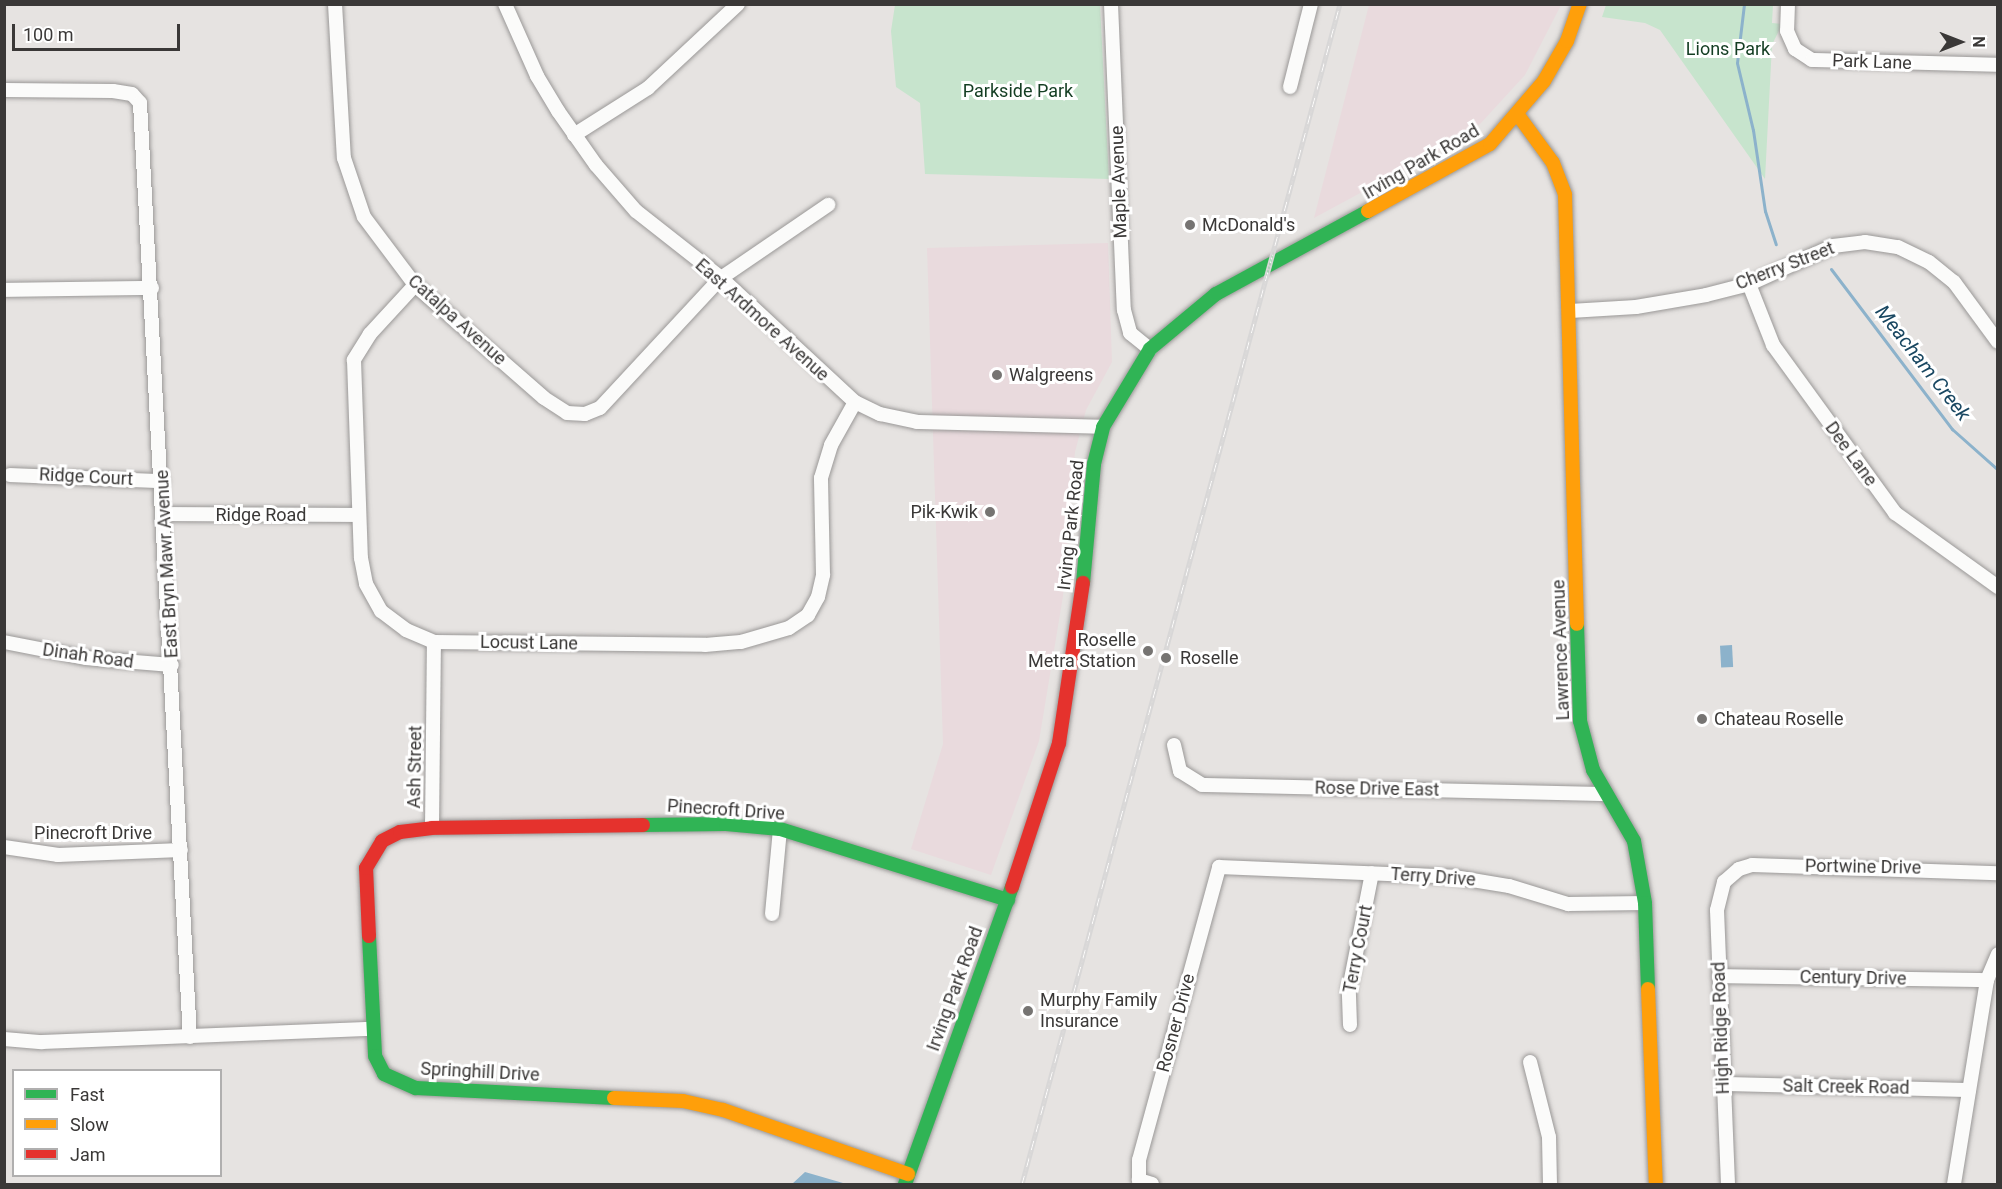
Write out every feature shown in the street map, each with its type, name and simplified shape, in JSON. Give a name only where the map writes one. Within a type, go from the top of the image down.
[{"type":"street","name":"Catalpa Avenue","points":[[334,4],[341,131],[352,187],[380,244],[415,285],[544,398],[576,414],[600,408],[721,278],[828,205]]},
{"type":"street","name":"East Ardmore Avenue","points":[[505,4],[537,76],[574,135],[636,211],[721,278],[855,402],[880,414],[917,422],[1103,427]]},
{"type":"street","points":[[574,135],[648,88],[738,4]]},
{"type":"street","name":"Maple Avenue","points":[[1111,4],[1124,310],[1130,333],[1150,349]]},
{"type":"street","points":[[1290,87],[1311,4]]},
{"type":"street","name":"Irving Park Road","points":[[906,1179],[1008,900],[1057,751],[1070,693],[1090,483],[1103,427],[1150,349],[1216,294],[1452,168],[1490,144],[1518,115],[1562,50],[1580,4]]},
{"type":"street","name":"Park Lane","points":[[1788,4],[1787,31],[1795,50],[1812,60],[1998,65]]},
{"type":"street","name":"East Bryn Mawr Avenue","points":[[4,90],[132,94],[140,103],[152,288],[190,1037]]},
{"type":"street","name":"Lawrence Avenue","points":[[1518,115],[1553,163],[1565,195],[1580,721],[1585,745],[1605,794],[1634,841],[1645,903],[1656,1185]]},
{"type":"street","name":"Cherry Street","points":[[1570,311],[1676,302],[1749,284],[1833,246],[1865,242],[1898,247],[1929,262],[1954,282],[1998,342]]},
{"type":"street","name":"Dee Lane","points":[[1749,284],[1773,345],[1895,513],[1998,586]]},
{"type":"street","name":"Locust Lane","points":[[415,285],[370,334],[354,360],[359,515],[363,573],[381,611],[406,630],[434,642],[705,645],[741,642],[789,628],[808,615],[818,597],[823,574],[821,478],[831,445],[855,402]]},
{"type":"street","points":[[4,290],[152,288]]},
{"type":"street","name":"Ridge Court","points":[[10,475],[162,481]]},
{"type":"street","name":"Ridge Road","points":[[164,514],[359,515]]},
{"type":"street","name":"Dinah Road","points":[[4,642],[86,658],[172,665]]},
{"type":"street","name":"Ash Street","points":[[372,1029],[366,868],[381,841],[400,832],[432,828],[434,642]]},
{"type":"street","name":"Rose Drive East","points":[[1174,745],[1180,771],[1202,784],[1605,794]]},
{"type":"street","name":"Pinecroft Drive","points":[[432,828],[693,822],[780,829],[1008,900]]},
{"type":"street","points":[[772,914],[780,829]]},
{"type":"street","name":"Pinecroft Drive","points":[[4,847],[58,855],[181,850]]},
{"type":"street","name":"Portwine Drive","points":[[1730,875],[1752,865],[1998,873]]},
{"type":"street","name":"Terry Drive","points":[[1219,867],[1478,880],[1583,906],[1645,903]]},
{"type":"street","name":"Rosner Drive","points":[[1146,1182],[1139,1160],[1219,867]]},
{"type":"street","name":"Terry Court","points":[[1350,1025],[1349,989],[1372,873]]},
{"type":"street","name":"High Ridge Road","points":[[1728,1185],[1718,898],[1730,875]]},
{"type":"street","points":[[1954,1185],[1987,980],[1998,954]]},
{"type":"street","name":"Century Drive","points":[[1719,976],[1987,980]]},
{"type":"street","points":[[4,1039],[42,1042],[372,1029]]},
{"type":"street","name":"Springhill Drive","points":[[372,1029],[375,1056],[384,1074],[406,1086],[683,1101],[723,1110],[906,1179]]},
{"type":"street","points":[[1530,1062],[1549,1137],[1550,1185]]},
{"type":"street","name":"Salt Creek Road","points":[[1724,1084],[1969,1090]]},
{"type":"shaded area","points":[[1369,5],[1561,5],[1525,75],[1481,123],[1464,137],[1314,218]]},
{"type":"shaded area","points":[[1108,243],[1112,362],[1086,410],[1075,452],[1063,596],[1039,741],[991,875],[911,849],[943,744],[927,248]]},
{"type":"green space","name":"Parkside Park","points":[[895,5],[1100,5],[1109,179],[925,174],[920,103],[896,87],[891,31]]},
{"type":"green space","name":"Lions Park","points":[[1606,5],[1773,5],[1772,23],[1782,24],[1772,45],[1765,179],[1660,30],[1645,23],[1602,17]]},
{"type":"water","points":[[1732,645],[1733,667],[1721,668],[1720,646]]},
{"type":"water","points":[[805,1172],[843,1183],[849,1184],[792,1184]]},
{"type":"waterway","name":"Meacham Creek","points":[[1744,4],[1737,63],[1753,130],[1765,211],[1776,244]]},
{"type":"waterway","name":"Meacham Creek","points":[[1831,269],[1952,429],[1998,470]]},
{"type":"railway","points":[[1022,1184],[1340,4]]},
{"type":"traffic: fast","points":[[1083,583],[1094,464],[1103,427],[1150,349],[1216,294],[1368,211]]},
{"type":"traffic: fast","points":[[1577,624],[1580,721],[1593,770],[1634,841],[1645,903],[1648,989]]},
{"type":"traffic: fast","points":[[643,825],[726,824],[780,829],[1008,900]]},
{"type":"traffic: fast","points":[[905,1184],[1012,887]]},
{"type":"traffic: fast","points":[[369,936],[375,1056],[384,1074],[416,1088],[614,1098]]},
{"type":"traffic: slow","points":[[1368,211],[1490,144],[1544,81],[1567,41],[1580,4]]},
{"type":"traffic: slow","points":[[1518,115],[1553,163],[1565,195],[1577,624]]},
{"type":"traffic: slow","points":[[1648,989],[1656,1184]]},
{"type":"traffic: slow","points":[[614,1098],[683,1101],[723,1110],[908,1174]]},
{"type":"traffic: jam","points":[[1012,887],[1059,743],[1083,583]]},
{"type":"traffic: jam","points":[[369,936],[366,868],[382,841],[400,832],[432,828],[643,825]]},
{"type":"place","name":"McDonald's","points":[[1190,225]]},
{"type":"place","name":"Walgreens","points":[[997,375]]},
{"type":"place","name":"Pik-Kwik","points":[[990,512]]},
{"type":"place","name":"Roselle Metra Station","points":[[1148,651]]},
{"type":"place","name":"Roselle","points":[[1166,658]]},
{"type":"place","name":"Chateau Roselle","points":[[1702,719]]},
{"type":"place","name":"Murphy Family Insurance","points":[[1028,1011]]}]
